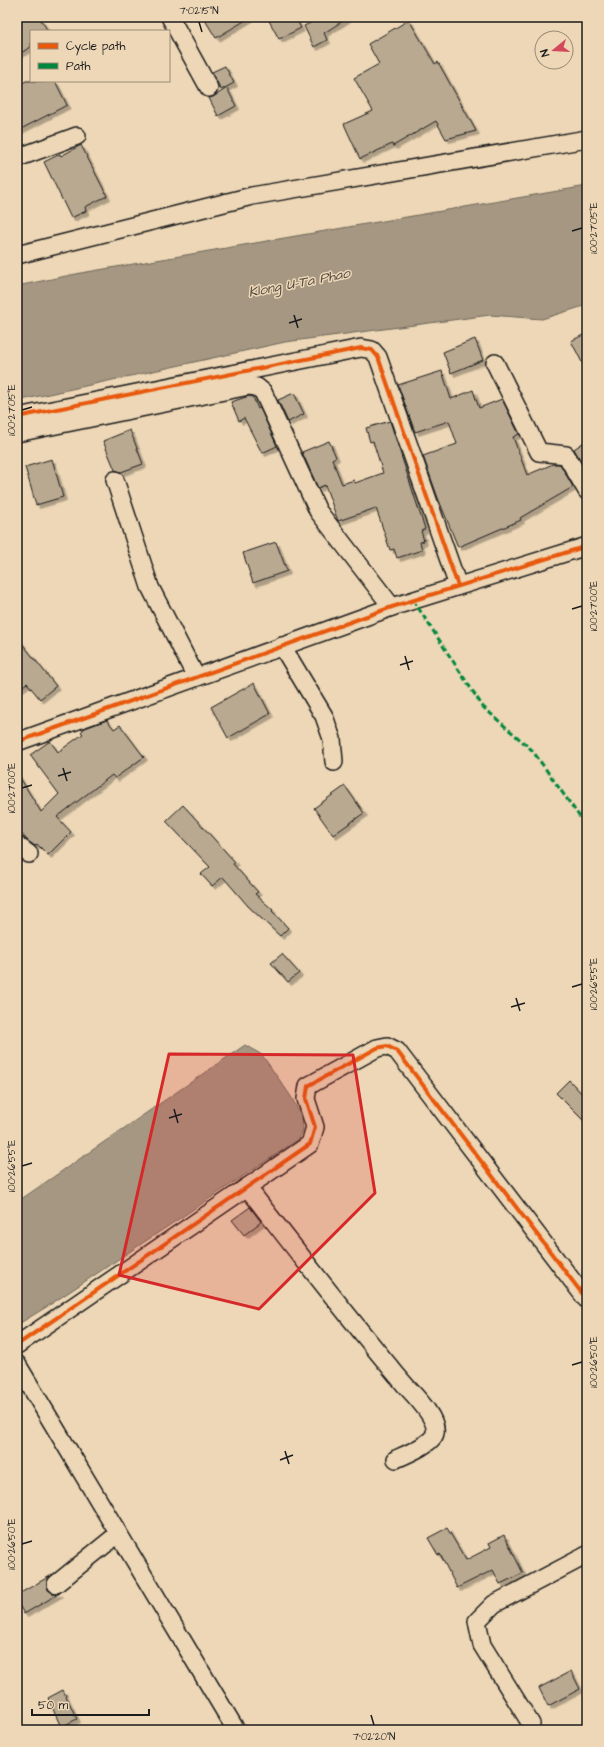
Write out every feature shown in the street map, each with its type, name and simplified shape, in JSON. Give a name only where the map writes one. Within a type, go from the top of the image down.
[{"type":"street","points":[[170,17],[209,88]]},
{"type":"street","points":[[17,158],[77,136]]},
{"type":"street","points":[[17,255],[252,196],[587,139]]},
{"type":"street","points":[[17,417],[362,348],[372,350],[378,357],[458,586]]},
{"type":"street","points":[[495,363],[538,452],[566,455],[587,491]]},
{"type":"street","points":[[17,433],[249,386],[257,387],[263,392],[318,511],[392,607]]},
{"type":"street","points":[[115,480],[150,587],[196,677]]},
{"type":"street","points":[[17,742],[392,607],[587,546]]},
{"type":"street","points":[[282,646],[324,716],[332,739],[334,762]]},
{"type":"street","points":[[17,1345],[310,1144],[315,1126],[306,1099],[308,1086],[377,1048],[387,1046],[397,1051],[587,1300]]},
{"type":"street","points":[[247,1187],[376,1351],[428,1412],[435,1428],[435,1434],[432,1439],[396,1459]]},
{"type":"street","points":[[17,1364],[236,1730]]},
{"type":"street","points":[[56,1584],[118,1534]]},
{"type":"street","points":[[530,1730],[531,1724],[482,1645],[478,1621],[494,1604],[587,1556]]},
{"type":"highlighted area","points":[[169,1054],[353,1055],[375,1193],[259,1309],[119,1275]]},
{"type":"water","name":"Klong U-Ta Phao","points":[[587,186],[587,305],[542,319],[490,315],[285,342],[17,401],[17,286],[81,273]]},
{"type":"water","points":[[245,1045],[262,1055],[290,1095],[302,1117],[303,1130],[299,1139],[48,1306],[17,1325],[17,1202]]},
{"type":"building","points":[[17,17],[39,17],[47,30],[30,30],[30,48],[17,55]]},
{"type":"building","points":[[203,17],[251,17],[216,38]]},
{"type":"building","points":[[267,17],[295,17],[301,28],[279,39]]},
{"type":"building","points":[[322,17],[349,17],[324,33],[327,40],[314,47],[304,26]]},
{"type":"building","points":[[409,20],[435,64],[438,62],[476,131],[446,139],[436,121],[393,146],[392,144],[360,159],[344,124],[373,111],[354,78],[379,64],[368,44]]},
{"type":"building","points":[[225,66],[234,83],[221,90],[212,72]]},
{"type":"building","points":[[26,81],[56,82],[67,105],[17,131],[17,86]]},
{"type":"building","points":[[227,88],[236,106],[218,116],[209,98]]},
{"type":"building","points":[[81,145],[107,196],[85,207],[86,211],[71,218],[44,162],[60,154],[61,156]]},
{"type":"building","points":[[587,333],[587,372],[571,341]]},
{"type":"building","points":[[475,339],[483,360],[451,373],[443,352]]},
{"type":"building","points":[[442,371],[451,399],[473,390],[479,408],[502,399],[519,434],[513,437],[527,475],[553,464],[560,464],[573,487],[520,518],[521,520],[458,547],[423,456],[457,444],[449,421],[415,432],[398,385]]},
{"type":"building","points":[[294,393],[304,414],[288,422],[278,400]]},
{"type":"building","points":[[249,396],[253,397],[258,409],[260,408],[277,446],[262,453],[244,418],[239,421],[231,402]]},
{"type":"building","points":[[390,421],[425,529],[421,531],[424,541],[420,542],[422,550],[397,558],[394,549],[390,550],[376,508],[338,521],[325,485],[318,488],[302,452],[329,441],[336,457],[332,459],[342,484],[354,480],[355,483],[383,473],[373,441],[370,442],[366,428]]},
{"type":"building","points":[[130,430],[143,464],[121,472],[115,470],[103,441]]},
{"type":"building","points":[[587,440],[587,471],[574,449]]},
{"type":"building","points":[[52,459],[63,497],[36,505],[25,467]]},
{"type":"building","points":[[276,542],[287,571],[253,583],[243,553]]},
{"type":"building","points":[[17,637],[56,686],[40,699],[27,683],[17,690]]},
{"type":"building","points":[[254,683],[270,714],[228,738],[211,707]]},
{"type":"building","points":[[107,720],[114,729],[120,725],[144,757],[115,778],[112,775],[57,817],[71,832],[48,855],[37,844],[35,846],[28,841],[17,829],[17,773],[41,812],[59,794],[30,755],[50,741],[58,752],[83,734],[81,732],[85,728]]},
{"type":"building","points":[[345,786],[364,813],[333,835],[314,808]]},
{"type":"building","points":[[183,805],[235,862],[233,864],[258,892],[255,894],[273,910],[272,911],[288,928],[280,936],[248,906],[223,877],[212,886],[201,874],[210,867],[166,821]]},
{"type":"building","points":[[282,954],[299,973],[288,982],[271,963]]},
{"type":"building","points":[[569,1080],[587,1099],[587,1124],[556,1093]]},
{"type":"building","points":[[250,1207],[261,1222],[244,1235],[232,1220]]},
{"type":"building","points":[[447,1528],[466,1560],[491,1547],[489,1543],[504,1535],[523,1573],[500,1584],[493,1570],[457,1588],[440,1554],[438,1555],[428,1538]]},
{"type":"building","points":[[50,1576],[47,1581],[48,1590],[53,1593],[60,1593],[24,1614],[17,1601],[17,1595]]},
{"type":"building","points":[[571,1671],[580,1689],[548,1706],[539,1688]]},
{"type":"building","points":[[63,1690],[77,1719],[61,1727],[48,1698]]},
{"type":"marked path","points":[[413,600],[483,707],[532,750],[587,827]]},
{"type":"cycle path","points":[[17,417],[361,348],[372,350],[378,357],[458,586]]},
{"type":"cycle path","points":[[17,742],[392,607],[587,546]]},
{"type":"cycle path","points":[[17,1345],[310,1144],[315,1127],[306,1099],[308,1086],[377,1048],[387,1046],[397,1051],[587,1300]]}]
